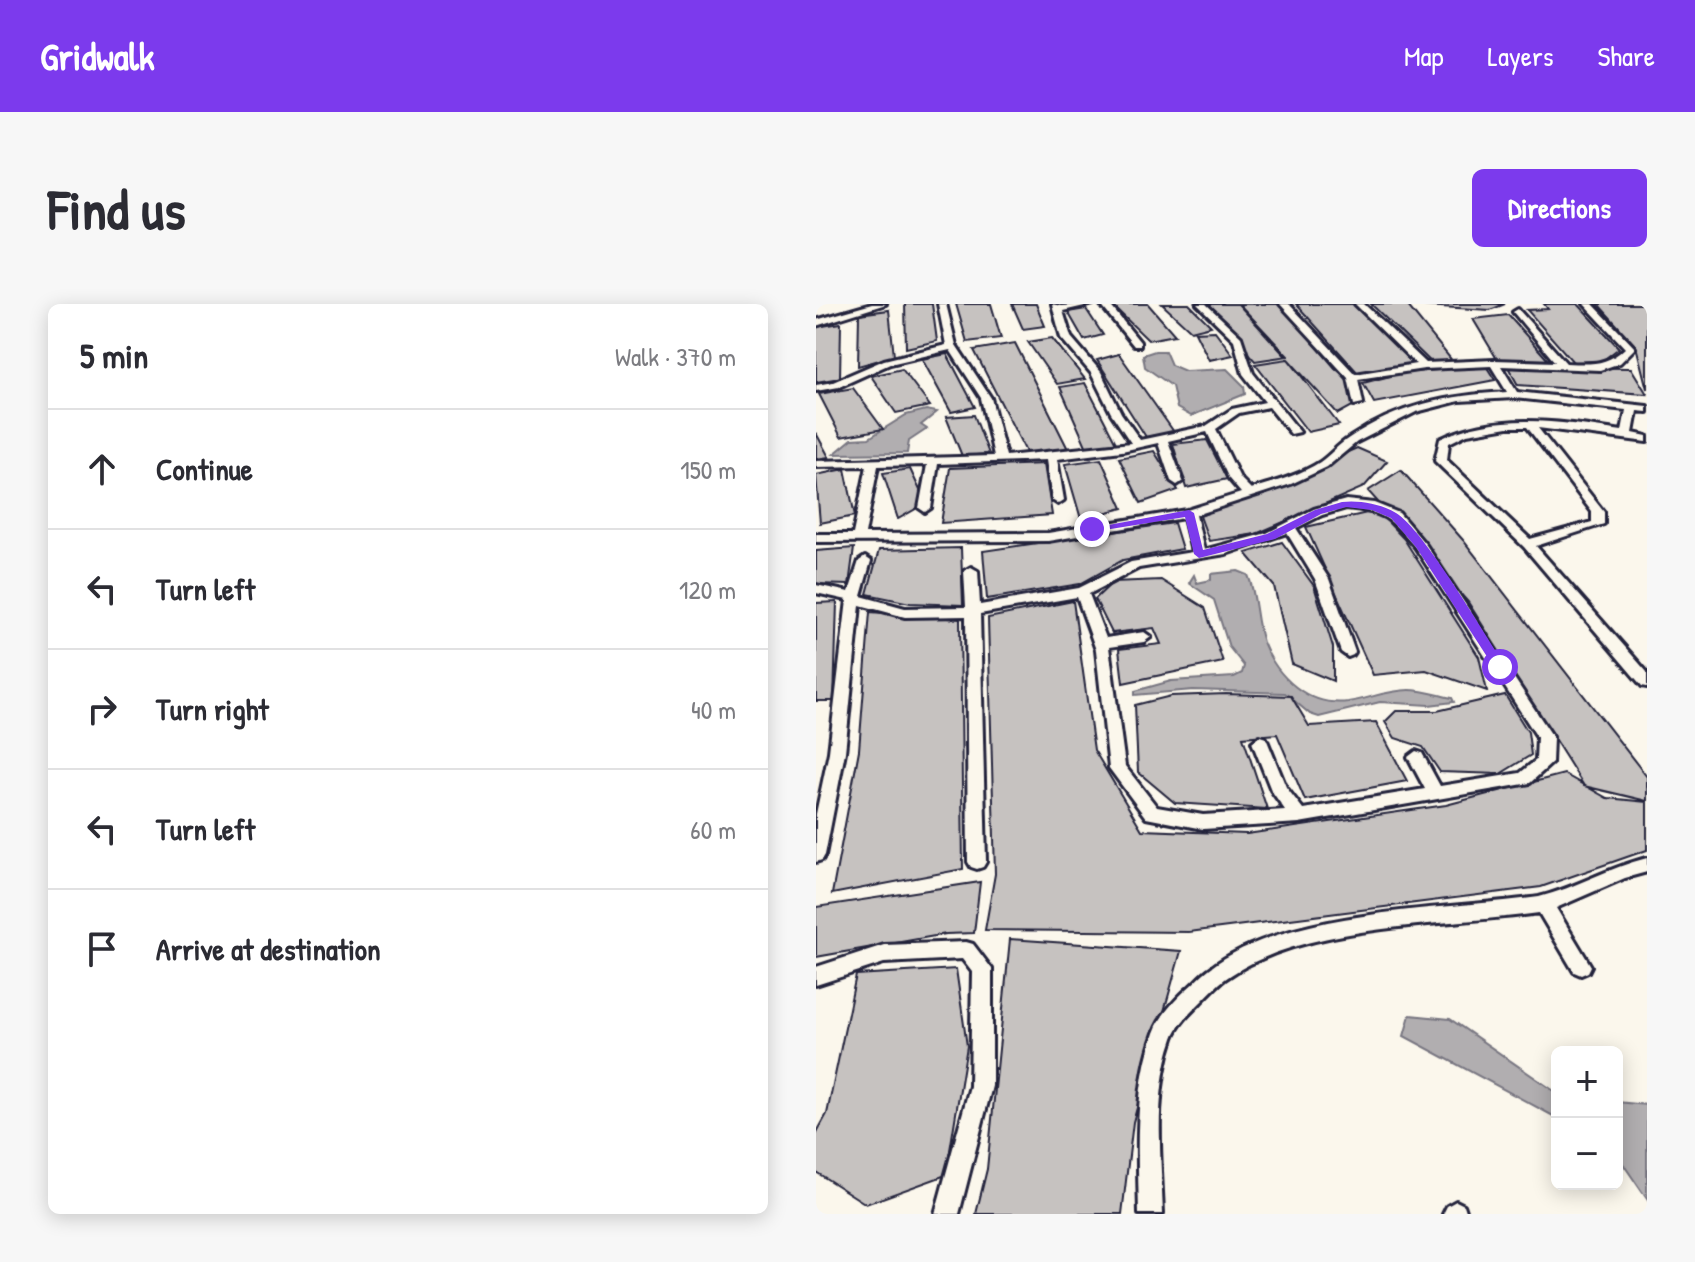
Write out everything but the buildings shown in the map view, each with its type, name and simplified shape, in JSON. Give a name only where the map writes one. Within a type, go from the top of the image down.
[{"type":"street","points":[[816,323],[882,304]]},
{"type":"street","points":[[942,304],[952,347],[986,398],[1001,460]]},
{"type":"street","points":[[1089,304],[1058,306],[1066,338],[1096,372],[1116,413],[1138,445]]},
{"type":"street","points":[[1104,304],[1137,344]]},
{"type":"street","points":[[1201,304],[1238,339],[1248,374],[1295,432]]},
{"type":"street","points":[[1284,304],[1353,377],[1358,403]]},
{"type":"street","points":[[1359,304],[1424,366]]},
{"type":"street","points":[[1353,377],[1424,366],[1494,363],[1600,367],[1617,361],[1630,348],[1588,304]]},
{"type":"street","points":[[1518,312],[1563,366]]},
{"type":"street","points":[[816,388],[835,385],[887,362],[952,347]]},
{"type":"street","points":[[1494,363],[1514,395]]},
{"type":"street","points":[[816,538],[1048,537],[1189,513],[1250,495],[1323,465],[1353,440],[1412,410],[1459,398],[1514,395],[1647,409]]},
{"type":"street","points":[[816,464],[1051,457],[1138,445],[1210,428],[1236,411],[1273,403]]},
{"type":"street","points":[[1627,435],[1632,407]]},
{"type":"street","points":[[1647,439],[1531,426],[1485,426],[1460,430],[1444,441],[1441,461],[1528,544],[1647,682]]},
{"type":"street","points":[[1528,544],[1598,524],[1598,512],[1531,426]]},
{"type":"street","points":[[1210,428],[1235,479],[1250,495]]},
{"type":"street","points":[[1162,439],[1177,481]]},
{"type":"street","points":[[1051,457],[1058,500]]},
{"type":"street","points":[[925,508],[933,462]]},
{"type":"street","points":[[858,539],[873,463]]},
{"type":"street","points":[[816,589],[836,591],[898,611],[936,614],[973,611],[1082,592],[1136,565],[1199,554],[1271,536],[1318,512],[1346,504],[1374,507],[1395,516],[1420,545],[1545,737],[1544,763],[1524,779],[1434,791],[1299,816],[1203,822],[1152,813],[1117,768],[1101,643],[1082,592]]},
{"type":"street","points":[[1189,513],[1199,554]]},
{"type":"street","points":[[1289,527],[1322,579],[1348,652]]},
{"type":"street","points":[[816,855],[837,752],[854,598],[865,561]]},
{"type":"street","points":[[971,571],[977,862]]},
{"type":"street","points":[[1101,643],[1144,637]]},
{"type":"street","points":[[1260,742],[1279,790],[1299,816]]},
{"type":"street","points":[[1416,757],[1434,791]]},
{"type":"street","points":[[1151,1214],[1148,1097],[1165,1031],[1200,985],[1276,942],[1364,924],[1543,904],[1620,870],[1647,865]]},
{"type":"street","points":[[1543,904],[1581,966]]},
{"type":"street","points":[[816,977],[884,954],[966,950],[982,969],[981,1086],[947,1214]]},
{"type":"shaded area","points":[[1165,351],[1171,365],[1185,371],[1227,369],[1244,386],[1245,394],[1191,416],[1177,408],[1172,386],[1145,367],[1143,355]]},
{"type":"shaded area","points":[[926,410],[937,412],[921,425],[927,429],[909,441],[907,453],[834,454],[852,439],[869,438],[906,415]]},
{"type":"shaded area","points":[[1238,571],[1248,575],[1260,634],[1269,655],[1286,678],[1307,694],[1320,700],[1348,702],[1393,691],[1414,690],[1452,698],[1454,702],[1429,705],[1380,702],[1319,717],[1310,714],[1285,693],[1193,690],[1135,695],[1135,691],[1171,681],[1234,677],[1242,673],[1244,666],[1229,647],[1214,600],[1189,583],[1194,575],[1197,583],[1211,580],[1211,574]]},
{"type":"shaded area","points":[[1410,1015],[1450,1019],[1551,1089],[1551,1115],[1404,1036]]},
{"type":"shaded area","points":[[1623,1103],[1647,1105],[1647,1199],[1623,1164]]},
{"type":"route","points":[[1092,529],[1189,513],[1199,554],[1226,550],[1271,536],[1318,512],[1346,504],[1374,507],[1395,516],[1420,545],[1500,667]]}]
